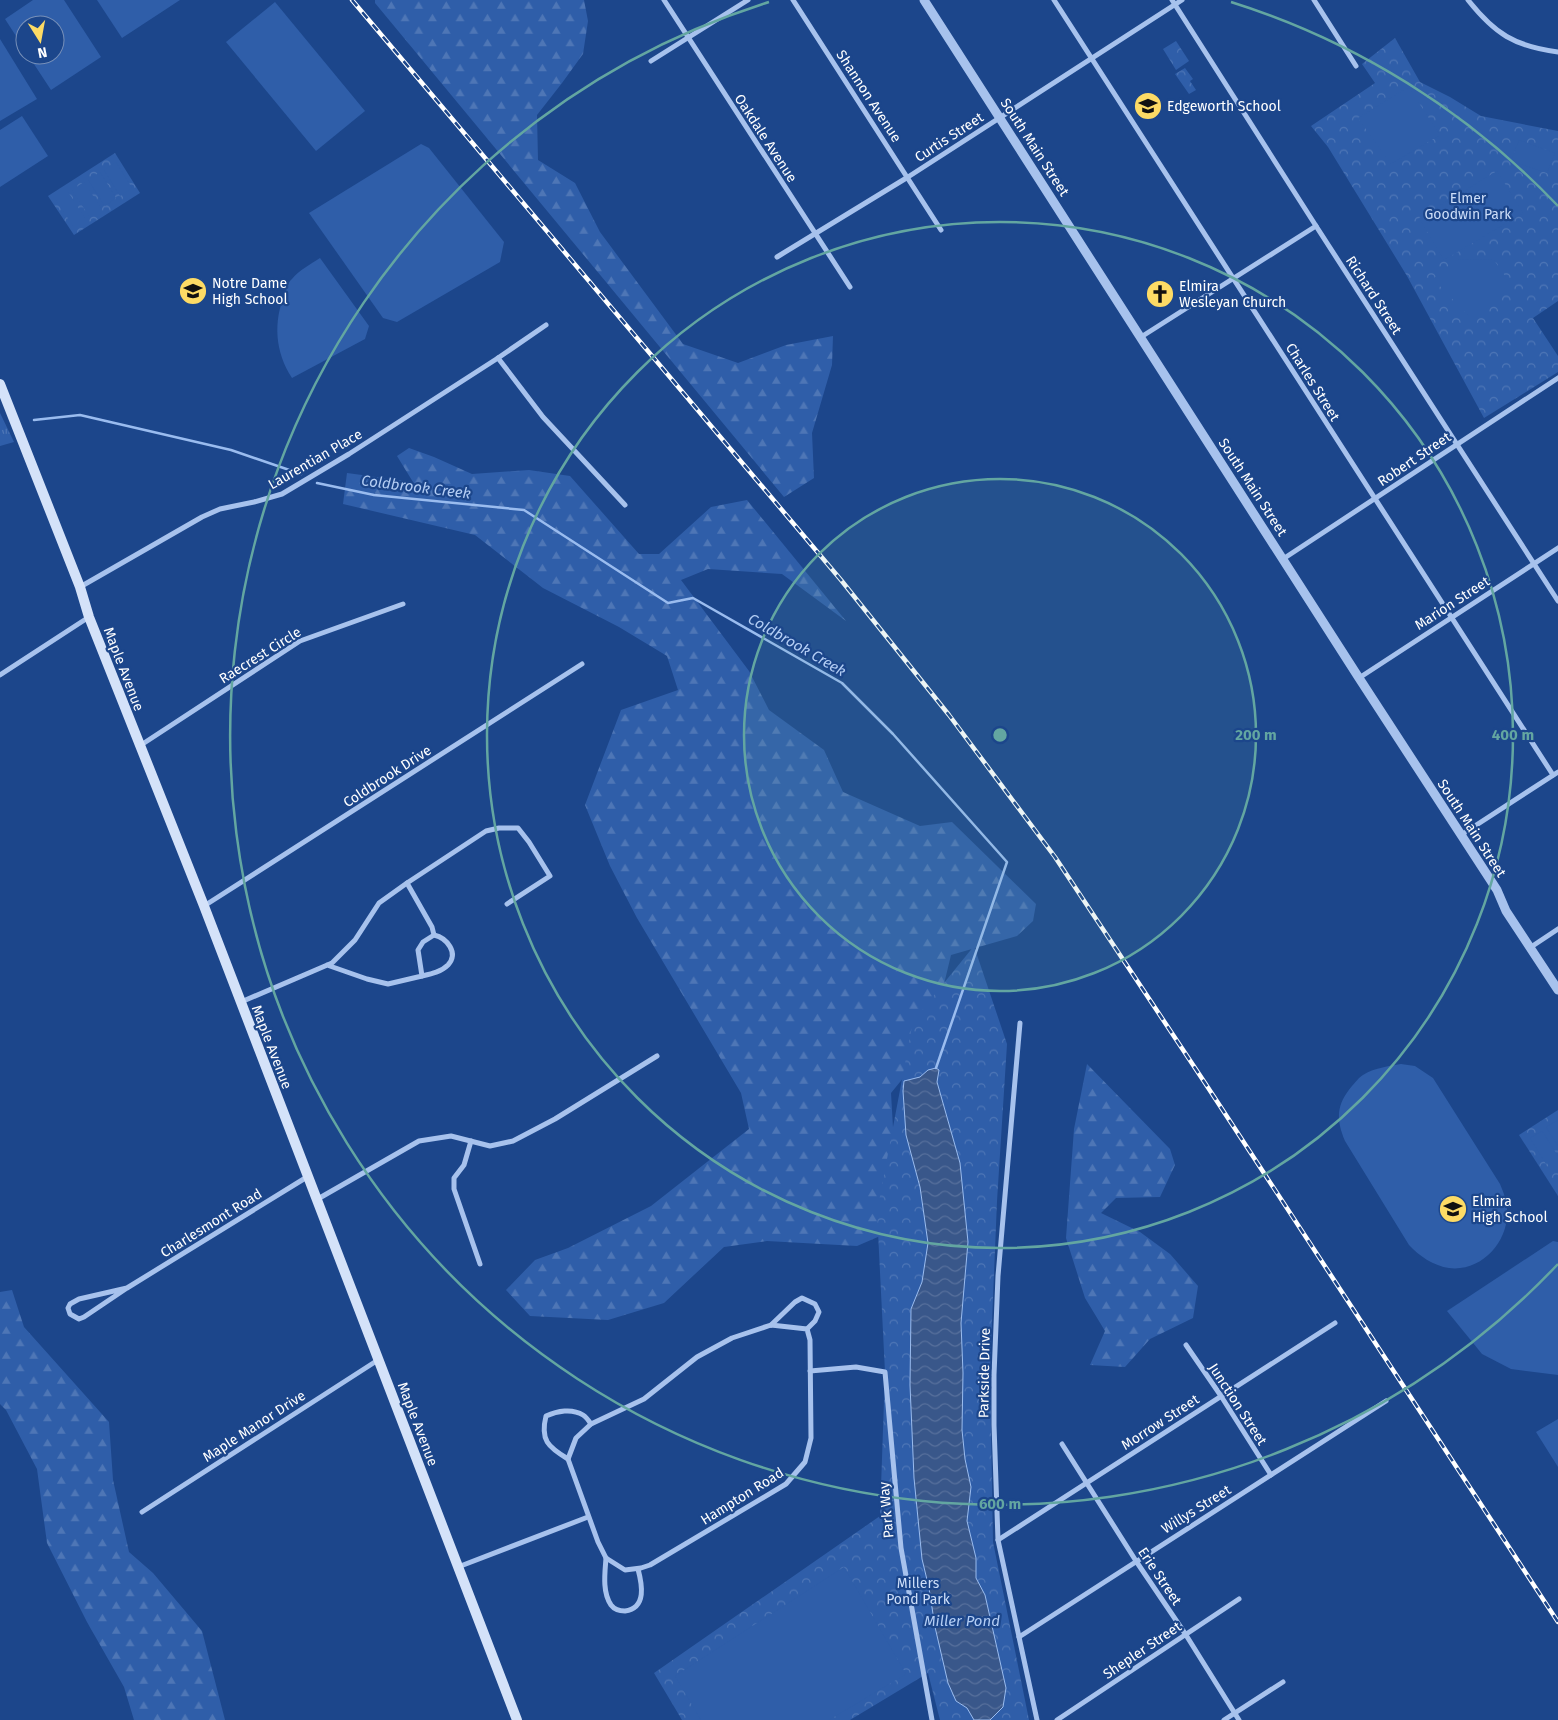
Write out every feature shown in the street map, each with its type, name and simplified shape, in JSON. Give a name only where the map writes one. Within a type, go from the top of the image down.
[{"type":"main road","name":"Maple Avenue","points":[[0,384],[80,587],[89,617],[204,906],[517,1720]]},
{"type":"street","name":"Oakdale Avenue","points":[[664,0],[850,287]]},
{"type":"street","points":[[651,61],[748,0]]},
{"type":"street","name":"Shannon Avenue","points":[[793,0],[941,230]]},
{"type":"street","name":"South Main Street","points":[[924,0],[1460,836],[1497,890],[1506,910],[1558,990]]},
{"type":"street","name":"Charles Street","points":[[1054,0],[1374,499],[1556,774]]},
{"type":"street","name":"Curtis Street","points":[[777,256],[908,177],[1092,59],[1174,2],[1182,0]]},
{"type":"street","points":[[1314,0],[1356,66]]},
{"type":"street","points":[[1468,0],[1491,26],[1510,39],[1532,48],[1558,52]]},
{"type":"street","name":"Richard Street","points":[[1174,2],[1558,601]]},
{"type":"street","points":[[1141,337],[1316,226]]},
{"type":"street","name":"Laurentian Place","points":[[80,587],[202,517],[220,510],[282,494],[349,454],[546,325]]},
{"type":"street","points":[[498,358],[544,417],[625,505]]},
{"type":"street","name":"Robert Street","points":[[1283,559],[1558,378]]},
{"type":"street","name":"Marion Street","points":[[1359,678],[1558,548]]},
{"type":"street","name":"Raecrest Circle","points":[[140,746],[300,641],[403,604]]},
{"type":"street","points":[[0,675],[89,617]]},
{"type":"street","name":"Coldbrook Drive","points":[[204,906],[582,664]]},
{"type":"street","points":[[1460,836],[1556,774]]},
{"type":"street","points":[[240,1002],[332,963],[355,940],[379,903],[486,832],[499,828],[518,828],[550,876],[507,904]]},
{"type":"street","points":[[407,883],[432,927],[434,935]]},
{"type":"street","points":[[1531,947],[1558,929]]},
{"type":"street","points":[[327,965],[388,984],[422,976],[441,970],[449,963],[452,957],[452,949],[447,941],[440,936],[434,935],[423,942],[418,950],[422,976]]},
{"type":"street","name":"Parkside Drive","points":[[1020,1023],[998,1276],[994,1376],[998,1540],[1037,1720]]},
{"type":"street","points":[[316,1200],[419,1140],[451,1136],[490,1146],[513,1141],[555,1119],[657,1056]]},
{"type":"street","points":[[471,1141],[464,1164],[454,1178],[454,1189],[480,1264]]},
{"type":"street","name":"Charlesmont Road","points":[[127,1288],[79,1299],[70,1304],[68,1308],[70,1314],[79,1319],[84,1317],[127,1288],[307,1177]]},
{"type":"street","points":[[606,1558],[605,1588],[612,1607],[619,1611],[632,1610],[638,1605],[643,1589],[638,1569],[625,1570],[606,1558],[602,1552],[568,1458],[576,1438],[591,1424],[644,1399],[697,1358],[732,1338],[771,1325],[807,1329],[815,1321],[819,1312],[815,1304],[802,1298],[795,1302],[771,1325]]},
{"type":"street","name":"Morrow Street","points":[[998,1540],[1335,1323]]},
{"type":"street","name":"Hampton Road","points":[[638,1569],[650,1565],[791,1480],[805,1462],[811,1438],[811,1352],[807,1329]]},
{"type":"street","name":"Junction Street","points":[[1186,1345],[1271,1475]]},
{"type":"street","name":"Maple Manor Drive","points":[[142,1512],[378,1360]]},
{"type":"street","name":"Park Way","points":[[810,1371],[856,1367],[885,1372],[901,1548],[932,1720]]},
{"type":"street","name":"Willys Street","points":[[1019,1637],[1386,1401]]},
{"type":"street","points":[[568,1458],[555,1452],[548,1444],[543,1432],[546,1416],[557,1411],[574,1412],[582,1414],[591,1424]]},
{"type":"street","name":"Erie Street","points":[[1062,1444],[1239,1720]]},
{"type":"street","points":[[458,1567],[588,1517]]},
{"type":"street","name":"Shepler Street","points":[[1058,1720],[1239,1599]]},
{"type":"street","points":[[1224,1720],[1283,1682]]},
{"type":"green space","points":[[33,0],[64,0],[101,57],[51,90],[35,65],[65,65],[65,15],[15,15],[15,34],[5,19]]},
{"type":"green space","points":[[97,0],[180,0],[122,38]]},
{"type":"green space","points":[[375,0],[584,0],[588,21],[583,54],[537,115],[538,160],[575,183],[600,232],[683,344],[738,363],[786,345],[833,336],[832,365],[812,433],[814,478],[784,497],[375,3]]},
{"type":"green space","points":[[275,2],[365,111],[316,151],[226,42]]},
{"type":"green space","name":"Elmer Goodwin Park","points":[[1395,38],[1420,82],[1450,97],[1481,116],[1558,131],[1558,301],[1533,318],[1558,356],[1558,372],[1484,418],[1407,276],[1328,147],[1311,126],[1375,83],[1362,64]]},
{"type":"green space","points":[[0,39],[37,99],[0,121]]},
{"type":"green space","points":[[1176,41],[1189,61],[1176,70],[1163,49]]},
{"type":"green space","points":[[1185,68],[1193,79],[1190,81],[1196,90],[1189,94],[1175,74]]},
{"type":"green space","points":[[1409,88],[1440,135],[1391,164],[1358,118]]},
{"type":"green space","points":[[22,116],[48,156],[0,187],[0,130]]},
{"type":"green space","points":[[1519,140],[1555,153],[1547,173],[1511,161]]},
{"type":"green space","points":[[421,144],[429,148],[504,242],[500,262],[397,322],[383,318],[309,213]]},
{"type":"green space","points":[[115,153],[140,193],[74,235],[48,196]]},
{"type":"green space","points":[[116,162],[132,188],[120,196],[104,170]]},
{"type":"green space","points":[[1497,171],[1523,213],[1444,260],[1419,218]]},
{"type":"green space","points":[[100,172],[116,198],[105,206],[88,180]]},
{"type":"green space","points":[[84,182],[101,208],[89,216],[72,190]]},
{"type":"green space","points":[[68,192],[85,218],[73,226],[56,200]]},
{"type":"green space","points":[[320,258],[369,326],[365,339],[292,378],[286,368],[279,347],[277,326],[281,304],[291,280]]},
{"type":"green space","points":[[1458,259],[1494,260],[1512,286],[1478,316],[1469,316],[1433,279]]},
{"type":"green space","points":[[0,413],[14,442],[0,446]]},
{"type":"green space","points":[[409,448],[472,474],[529,470],[570,476],[639,554],[659,554],[711,507],[747,500],[846,621],[782,574],[708,569],[681,580],[749,671],[769,710],[824,750],[843,792],[920,826],[952,822],[1036,904],[1033,921],[1017,936],[951,955],[932,1034],[922,1055],[891,1093],[898,1215],[894,1230],[857,1246],[767,1241],[724,1247],[664,1303],[608,1320],[530,1316],[506,1290],[535,1260],[568,1248],[651,1206],[749,1129],[741,1093],[637,918],[610,866],[585,805],[621,710],[678,690],[667,656],[619,627],[543,588],[475,535],[343,504],[347,473],[413,482],[397,456]]},
{"type":"green space","name":"Millers Pond Park","points":[[974,946],[1007,1044],[997,1201],[990,1371],[993,1542],[1029,1720],[940,1720],[928,1673],[850,1720],[682,1720],[654,1673],[880,1516],[885,1372],[877,1212],[913,1021]]},
{"type":"green space","points":[[1087,1064],[1170,1149],[1175,1165],[1160,1197],[1116,1198],[1101,1213],[1140,1232],[1170,1254],[1198,1286],[1193,1318],[1150,1339],[1125,1367],[1090,1365],[1105,1331],[1085,1298],[1066,1238],[1074,1129]]},
{"type":"green space","points":[[1401,1064],[1415,1066],[1433,1078],[1500,1184],[1504,1195],[1507,1214],[1502,1236],[1490,1254],[1481,1261],[1471,1265],[1449,1268],[1438,1265],[1422,1257],[1409,1245],[1345,1141],[1342,1133],[1339,1119],[1340,1106],[1352,1086],[1360,1077],[1367,1073]]},
{"type":"green space","points":[[1558,1110],[1558,1196],[1519,1135]]},
{"type":"green space","points":[[1558,1120],[1558,1146],[1546,1127]]},
{"type":"green space","points":[[1542,1131],[1558,1156],[1546,1164],[1530,1138]]},
{"type":"green space","points":[[1553,1241],[1558,1242],[1558,1375],[1511,1369],[1482,1354],[1447,1311]]},
{"type":"green space","points":[[12,1290],[24,1327],[109,1422],[113,1480],[129,1552],[153,1573],[202,1631],[225,1720],[134,1720],[124,1687],[87,1622],[47,1543],[37,1469],[6,1410],[0,1404],[0,1292]]},
{"type":"green space","points":[[1558,1419],[1558,1467],[1536,1432]]},
{"type":"green space","points":[[844,1567],[906,1674],[829,1720],[701,1720],[675,1676]]},
{"type":"water","name":"Miller Pond","points":[[936,1068],[939,1070],[937,1082],[960,1163],[968,1242],[961,1323],[963,1373],[962,1430],[965,1459],[971,1487],[967,1521],[976,1558],[976,1578],[985,1595],[1006,1688],[1003,1707],[990,1720],[974,1720],[967,1708],[956,1701],[948,1683],[922,1559],[914,1478],[910,1385],[911,1309],[922,1282],[928,1243],[920,1187],[906,1135],[903,1091],[904,1081],[920,1077],[928,1070]]},
{"type":"waterway","name":"Coldbrook Creek","points":[[34,420],[80,415],[231,450],[301,474]]},
{"type":"waterway","name":"Coldbrook Creek","points":[[317,483],[374,495],[524,510],[668,603],[693,598],[842,683],[893,734],[1007,862],[936,1068]]},
{"type":"railway","points":[[352,0],[841,580],[949,715],[1055,857],[1558,1622]]},
{"type":"place","name":"Edgeworth School","points":[[1148,106]]},
{"type":"place","name":"Notre Dame High School","points":[[193,291]]},
{"type":"place","name":"Elmira Wesleyan Church","points":[[1160,294]]},
{"type":"place","name":"Elmira High School","points":[[1453,1209]]}]
